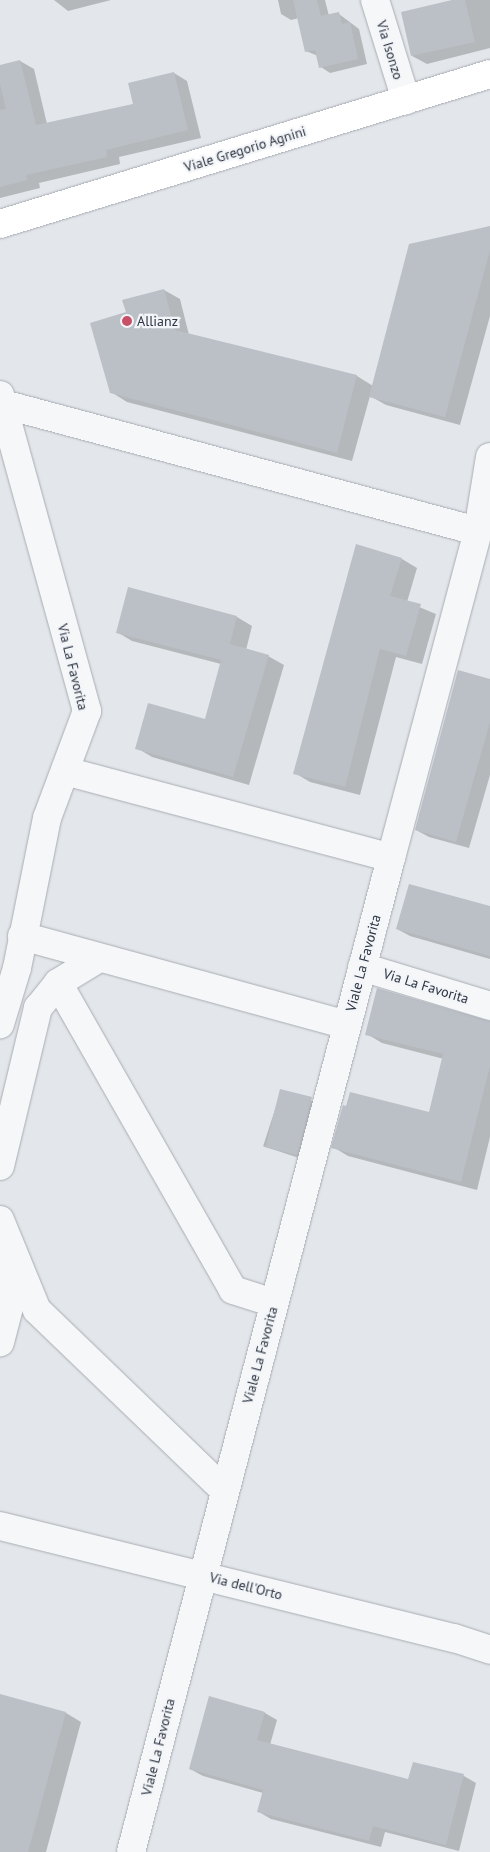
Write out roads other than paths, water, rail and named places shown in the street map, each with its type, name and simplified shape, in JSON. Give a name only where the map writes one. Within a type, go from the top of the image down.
[{"type":"main road","name":"Viale Gregorio Agnini","points":[[0,224],[490,74]]},
{"type":"street","name":"Via Isonzo","points":[[374,0],[406,100]]},
{"type":"street","points":[[1,400],[484,534]]},
{"type":"street","name":"Via La Favorita","points":[[0,1024],[17,968],[47,818],[87,711],[1,400]]},
{"type":"street","name":"Viale La Favorita","points":[[131,1852],[362,966],[484,534],[484,492],[490,458]]},
{"type":"street","points":[[65,771],[391,858]]},
{"type":"street","points":[[22,936],[347,1025]]},
{"type":"street","points":[[0,1166],[38,1008],[58,984],[99,958]]},
{"type":"street","name":"Via La Favorita","points":[[362,966],[490,1006]]},
{"type":"street","points":[[58,984],[233,1290],[274,1303]]},
{"type":"street","points":[[0,1220],[37,1310],[224,1490]]},
{"type":"street","points":[[0,1266],[12,1296],[0,1342]]},
{"type":"street","name":"Via dell'Orto","points":[[0,1526],[454,1638],[490,1650]]},
{"type":"place","name":"Allianz","points":[[127,321]]}]
